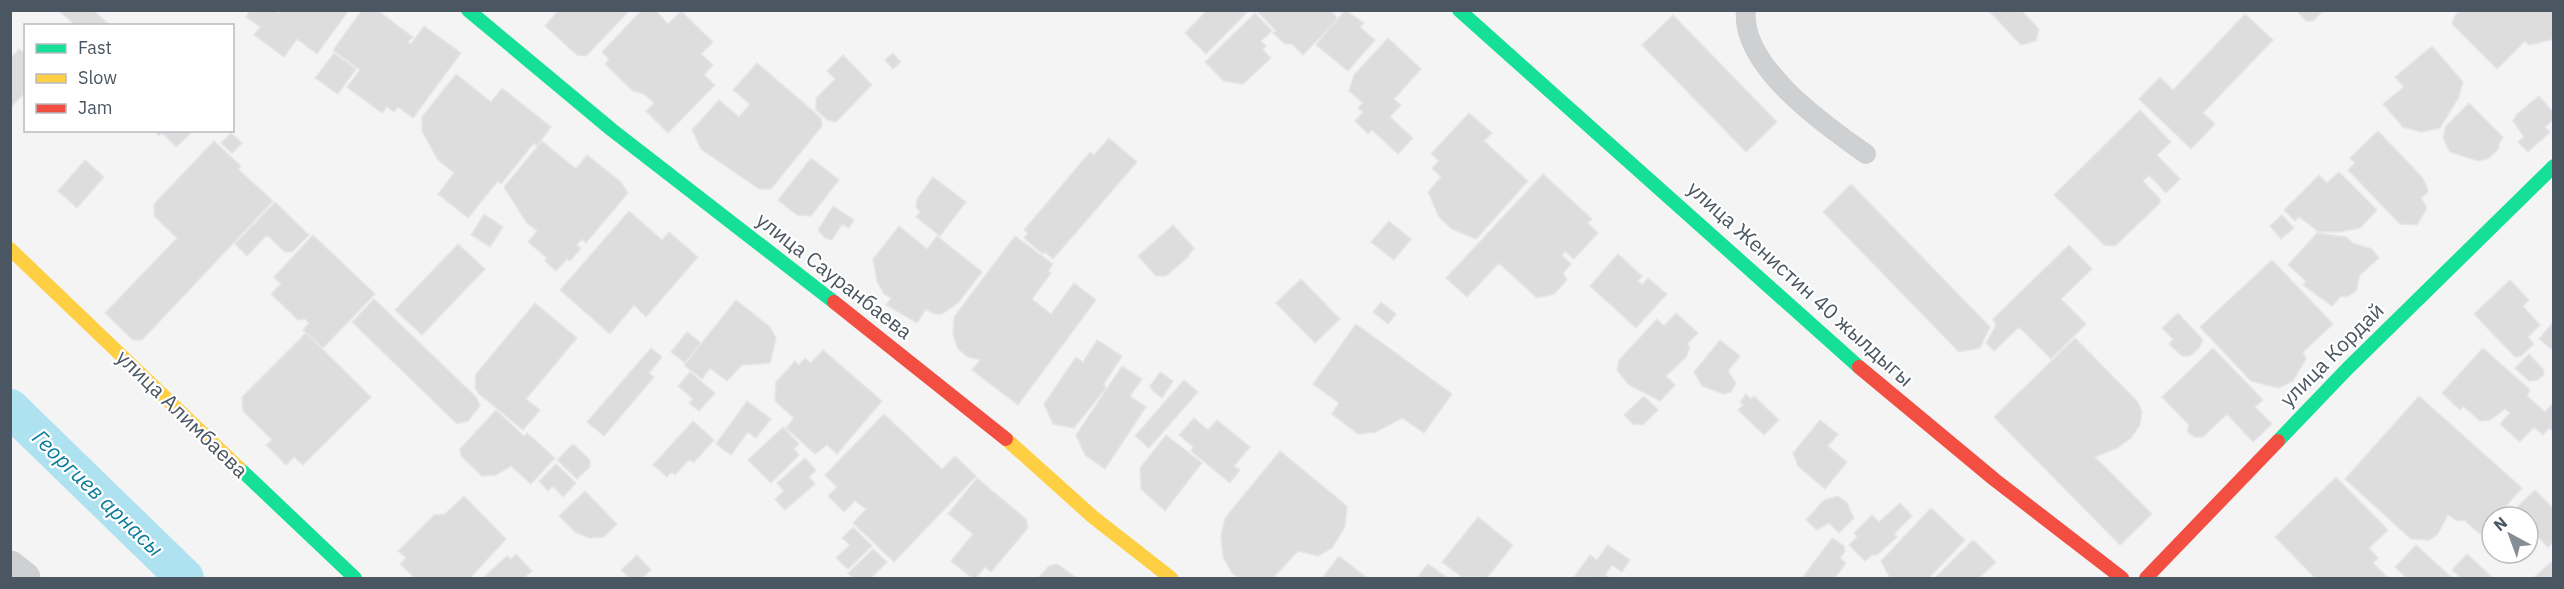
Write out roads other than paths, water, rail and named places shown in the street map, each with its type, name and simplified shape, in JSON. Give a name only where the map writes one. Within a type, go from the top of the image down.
[{"type":"street","name":"улица Сауранбаева","points":[[468,10],[612,130],[854,316],[1020,452],[1093,517],[1171,579]]},
{"type":"street","name":"улица Женистин 40 жылдыгы","points":[[1459,10],[1758,274],[1860,368],[1995,480],[2122,579]]},
{"type":"street","name":"улица Кордай","points":[[2146,579],[2348,368],[2553,166]]},
{"type":"street","name":"улица Алимбаева","points":[[10,249],[355,579]]},
{"type":"street","points":[[10,567],[24,579]]},
{"type":"lane","points":[[1746,10],[1747,36],[1767,67],[1819,120],[1866,154]]},
{"type":"waterway","name":"Георгиев арнасы","points":[[10,408],[185,578]]}]
